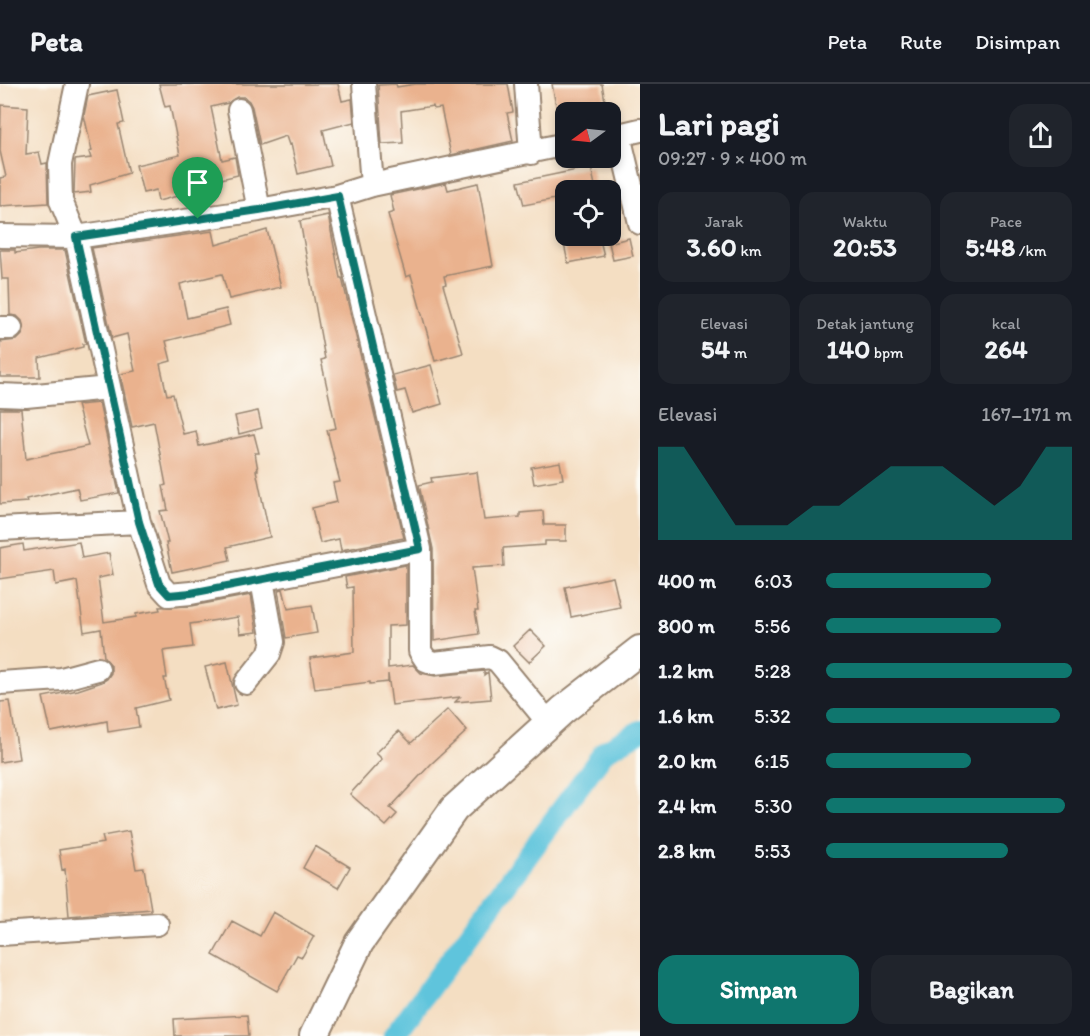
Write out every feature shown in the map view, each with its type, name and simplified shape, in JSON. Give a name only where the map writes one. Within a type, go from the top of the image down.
[{"type":"street","points":[[77,84],[60,164],[61,201],[76,237],[139,522],[159,584],[169,595],[191,593],[420,549]]},
{"type":"street","points":[[364,84],[372,185]]},
{"type":"street","points":[[526,84],[531,153]]},
{"type":"street","points":[[239,110],[259,210]]},
{"type":"street","points":[[623,134],[640,223]]},
{"type":"street","points":[[0,236],[76,237],[259,210],[338,196],[372,185],[555,147]]},
{"type":"street","points":[[338,196],[420,549],[420,651],[426,660],[434,663],[490,657],[498,661],[548,723]]},
{"type":"street","points":[[0,395],[26,396],[109,388]]},
{"type":"street","points":[[0,529],[139,522]]},
{"type":"street","points":[[246,682],[269,654],[273,642],[262,579]]},
{"type":"street","points":[[314,1036],[359,943],[454,808],[548,723],[640,650]]},
{"type":"street","points":[[0,683],[61,679],[98,669]]},
{"type":"street","points":[[0,934],[157,924]]},
{"type":"building","points":[[159,84],[338,84],[342,101],[352,99],[354,122],[323,130],[331,166],[298,174],[291,144],[289,145],[286,136],[260,145],[252,107],[244,97],[237,97],[228,103],[211,107],[222,160],[235,157],[238,175],[200,184],[201,190],[158,201],[156,190],[143,193],[136,165],[180,155],[170,106],[165,107]]},
{"type":"building","points":[[396,84],[397,87],[416,84],[508,84],[513,112],[507,113],[513,141],[451,155],[441,108],[434,109],[433,106],[401,111],[403,143],[382,144],[378,85]]},
{"type":"building","points":[[552,84],[602,84],[605,102],[555,102]]},
{"type":"building","points":[[117,90],[124,123],[118,124],[129,173],[90,185],[91,192],[74,194],[75,160],[91,158],[89,152],[92,151],[84,115],[88,96]]},
{"type":"building","points":[[1,105],[28,107],[26,154],[39,152],[42,164],[47,163],[48,203],[0,206],[0,178],[6,177],[0,151]]},
{"type":"building","points":[[586,168],[591,168],[594,180],[555,180],[555,199],[524,205],[518,182]]},
{"type":"building","points":[[446,183],[448,190],[478,183],[493,266],[444,276],[446,284],[443,285],[463,353],[435,361],[411,275],[406,277],[388,214],[394,212],[390,195]]},
{"type":"building","points":[[328,215],[340,278],[342,278],[404,538],[341,550],[339,539],[320,543],[312,508],[337,502],[333,483],[340,482],[327,430],[336,428],[321,360],[325,359],[300,221]]},
{"type":"building","points":[[267,230],[281,287],[229,299],[222,274],[180,284],[187,318],[226,309],[230,325],[166,341],[171,361],[160,364],[167,395],[173,394],[183,434],[196,431],[199,446],[254,434],[259,453],[255,453],[258,470],[256,470],[270,537],[227,547],[230,560],[172,572],[160,511],[168,510],[163,486],[166,485],[154,422],[132,427],[120,374],[135,371],[127,334],[112,338],[92,248],[213,231],[216,245]]},
{"type":"building","points":[[629,238],[633,256],[613,260],[610,246],[621,246],[621,240]]},
{"type":"building","points":[[564,246],[602,246],[604,256],[568,263]]},
{"type":"building","points":[[0,250],[15,250],[15,253],[65,250],[86,344],[83,344],[83,347],[39,358],[40,377],[0,377],[0,342],[17,340],[24,329],[22,321],[17,316],[10,315],[9,279],[2,279]]},
{"type":"building","points":[[431,365],[442,404],[412,413],[405,390],[397,392],[393,375]]},
{"type":"building","points":[[99,403],[119,493],[80,500],[77,488],[26,499],[27,502],[0,504],[0,409],[21,409],[26,459],[88,446],[77,405]]},
{"type":"building","points":[[258,411],[262,428],[239,434],[235,416]]},
{"type":"building","points":[[560,462],[563,479],[534,484],[531,467]]},
{"type":"building","points":[[477,472],[484,520],[520,517],[520,513],[543,511],[544,525],[566,525],[566,541],[545,541],[545,545],[503,548],[504,566],[472,568],[479,634],[434,641],[433,549],[419,485],[432,482],[431,478]]},
{"type":"building","points":[[79,542],[82,558],[109,553],[113,575],[98,578],[104,622],[136,617],[136,614],[160,610],[159,607],[192,606],[251,595],[257,632],[240,634],[238,617],[190,624],[193,647],[163,651],[167,678],[164,678],[169,700],[136,708],[139,727],[108,732],[107,721],[51,732],[43,697],[78,690],[102,682],[111,673],[111,665],[104,657],[101,629],[84,632],[77,581],[56,585],[54,571],[0,579],[0,548],[23,544],[24,551]]},
{"type":"building","points":[[406,565],[406,625],[388,626],[388,668],[413,665],[421,673],[435,676],[484,671],[484,675],[488,672],[491,699],[455,702],[460,697],[392,705],[388,674],[388,682],[315,689],[310,658],[354,652],[353,587],[347,588],[345,577]]},
{"type":"building","points":[[613,577],[620,607],[571,617],[565,587]]},
{"type":"building","points":[[283,589],[288,609],[312,605],[317,633],[286,638],[278,590]]},
{"type":"building","points":[[530,630],[546,646],[529,662],[513,646]]},
{"type":"building","points":[[227,662],[237,705],[216,710],[205,667]]},
{"type":"building","points":[[10,701],[19,759],[0,762],[0,702]]},
{"type":"building","points":[[448,709],[467,731],[431,764],[390,808],[397,814],[386,826],[350,794],[382,759],[376,753],[399,731],[411,743]]},
{"type":"building","points":[[129,831],[136,869],[144,868],[151,909],[69,916],[65,869],[62,870],[59,850],[104,843],[102,836]]},
{"type":"building","points":[[315,846],[350,867],[338,888],[303,868]]},
{"type":"building","points":[[273,912],[314,936],[302,957],[297,955],[277,991],[213,955],[232,921],[260,936]]},
{"type":"building","points":[[247,1015],[249,1036],[175,1036],[174,1019]]},
{"type":"waterway","points":[[394,1036],[605,751],[640,731]]},
{"type":"route","points":[[338,196],[420,549],[191,593],[169,595],[162,589],[139,522],[76,237],[198,219],[338,196]]}]
